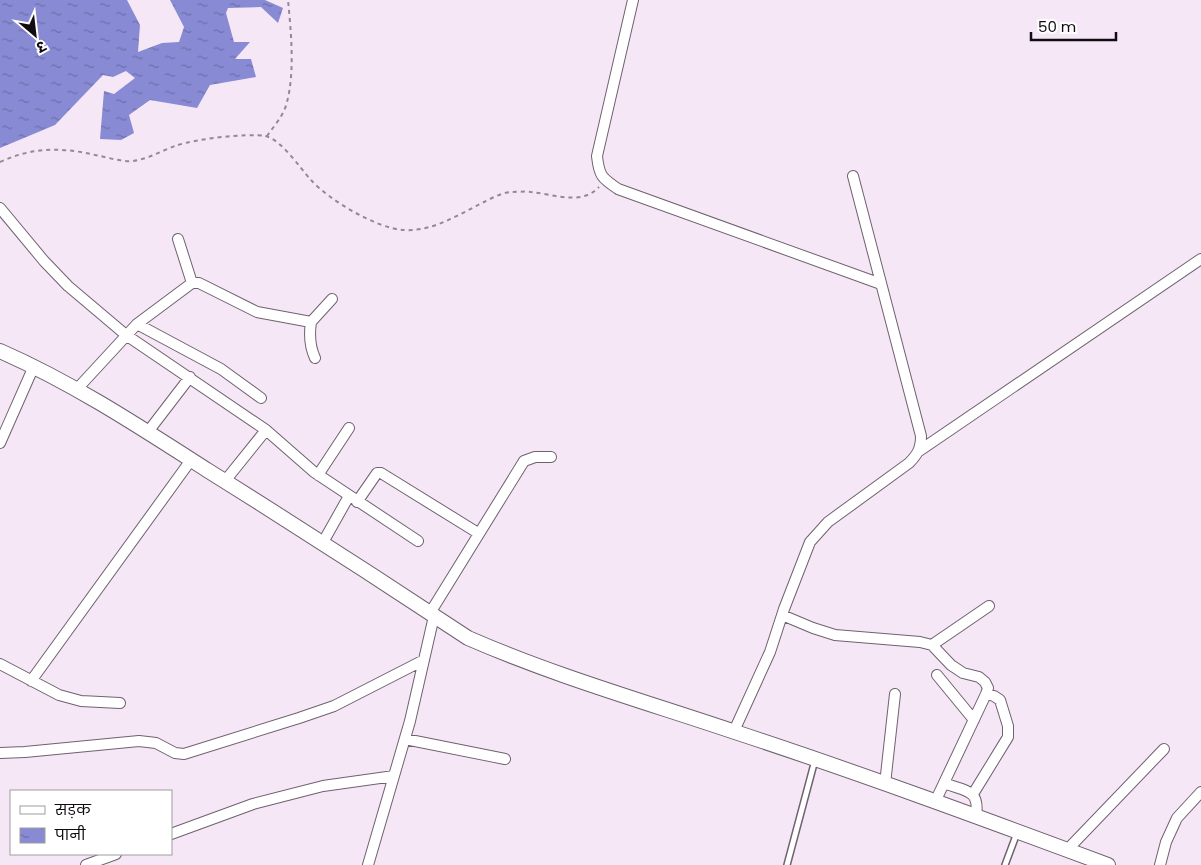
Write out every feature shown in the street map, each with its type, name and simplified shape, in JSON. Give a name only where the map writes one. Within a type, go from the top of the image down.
[{"type":"main road","points":[[0,351],[34,366],[76,389],[191,460],[468,638],[502,653],[606,690],[815,759],[1102,864]]},
{"type":"street","points":[[634,0],[597,156],[598,172],[604,179],[618,189],[881,284]]},
{"type":"street","points":[[853,176],[921,436],[919,451]]},
{"type":"street","points":[[0,208],[63,281],[126,335],[266,430],[318,475],[418,541]]},
{"type":"street","points":[[178,239],[192,283]]},
{"type":"street","points":[[734,731],[770,652],[808,547],[817,532],[909,462],[919,451],[1201,259]]},
{"type":"street","points":[[76,389],[136,324],[192,283],[199,283],[257,312],[311,322]]},
{"type":"street","points":[[315,358],[310,342],[311,322],[332,299]]},
{"type":"street","points":[[136,324],[221,369],[260,398]]},
{"type":"street","points":[[0,443],[34,366]]},
{"type":"street","points":[[147,433],[190,377]]},
{"type":"street","points":[[318,475],[349,428]]},
{"type":"street","points":[[225,482],[266,430]]},
{"type":"street","points":[[368,865],[405,739],[424,660],[432,614],[478,533],[524,461],[535,457],[551,457]]},
{"type":"street","points":[[31,681],[191,460]]},
{"type":"street","points":[[322,544],[353,499],[377,473],[381,473],[478,533]]},
{"type":"street","points":[[932,645],[989,606]]},
{"type":"street","points":[[782,615],[835,635],[920,642],[932,645],[951,665],[963,673],[985,682],[988,688],[986,694],[935,802]]},
{"type":"street","points":[[0,753],[139,741],[156,743],[175,754],[184,754],[334,706],[424,660]]},
{"type":"street","points":[[0,665],[59,695],[81,702],[120,703]]},
{"type":"street","points":[[937,676],[974,720]]},
{"type":"street","points":[[885,784],[895,694]]},
{"type":"street","points":[[972,794],[1008,737],[1008,726],[1000,700],[986,694]]},
{"type":"street","points":[[405,739],[505,759]]},
{"type":"street","points":[[1067,850],[1164,749]]},
{"type":"street","points":[[172,834],[253,804],[323,786],[394,776]]},
{"type":"street","points":[[944,782],[972,794],[976,798],[978,804],[976,818]]},
{"type":"street","points":[[1160,865],[1166,842],[1178,818],[1201,792]]},
{"type":"street","points":[[86,865],[113,855]]},
{"type":"lane","points":[[787,865],[815,759]]},
{"type":"lane","points":[[1005,865],[1018,832]]},
{"type":"path","points":[[267,136],[287,104],[291,81],[291,30],[288,0]]},
{"type":"path","points":[[0,162],[12,156],[49,148],[67,149],[132,161],[194,140],[267,136],[282,146],[312,181],[339,201],[373,222],[386,227],[404,230],[433,227],[508,192],[530,192],[579,198],[597,189],[604,179]]},
{"type":"water","points":[[0,0],[127,0],[140,25],[138,52],[162,43],[179,42],[184,27],[170,0],[265,0],[283,8],[278,23],[261,7],[228,8],[226,13],[234,42],[250,42],[235,59],[251,59],[256,77],[210,85],[197,108],[150,100],[129,115],[134,133],[121,140],[100,139],[104,91],[114,94],[135,78],[126,71],[113,77],[103,75],[55,125],[0,148]]}]
